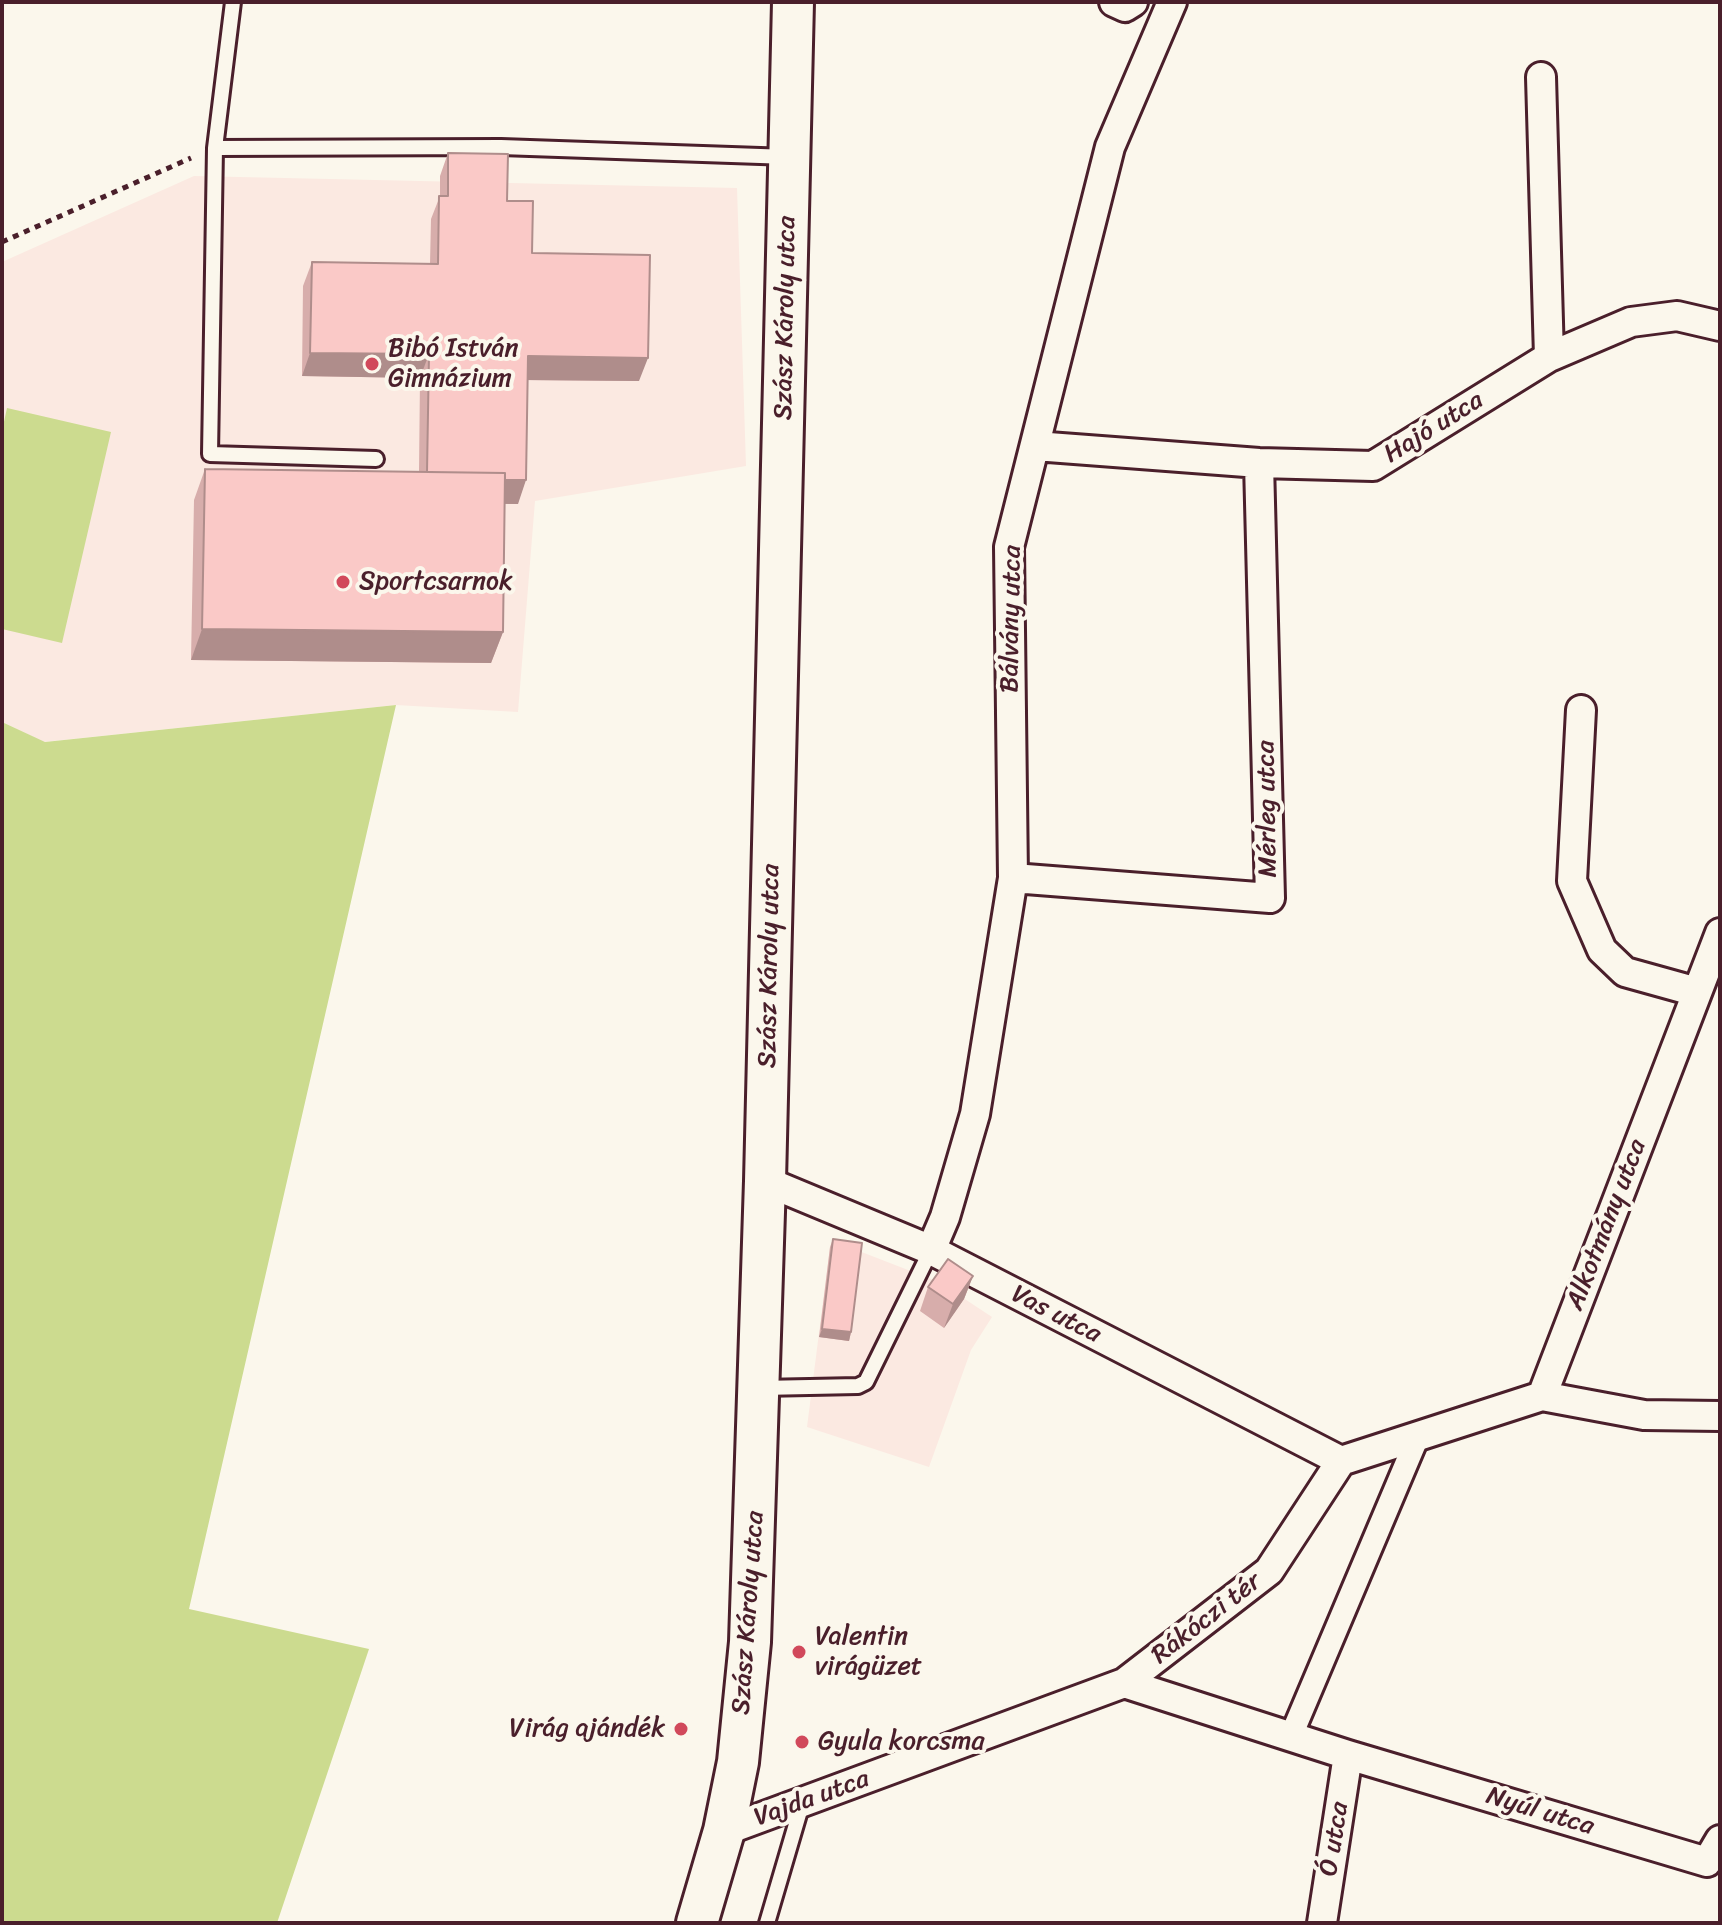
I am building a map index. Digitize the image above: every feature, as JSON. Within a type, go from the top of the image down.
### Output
[{"type":"main road","name":"Szász Károly utca","points":[[697,1923],[724,1831],[738,1762],[750,1642],[760,1388],[793,2]]},
{"type":"street","points":[[1114,2],[1125,7],[1133,2]]},
{"type":"street","name":"Bálvány utca","points":[[931,1250],[945,1217],[975,1114],[1013,878],[1009,547],[1110,147],[1172,2]]},
{"type":"street","points":[[1541,77],[1549,357]]},
{"type":"street","name":"Hajó utca","points":[[1035,446],[1259,463],[1373,466],[1549,357],[1631,322],[1677,316],[1720,326]]},
{"type":"street","name":"Mérleg utca","points":[[1013,878],[1270,898],[1259,463]]},
{"type":"street","points":[[1581,710],[1572,881],[1602,950],[1625,972],[1697,992]]},
{"type":"street","name":"Alkotmány utca","points":[[1542,1396],[1720,933]]},
{"type":"street","name":"Vas utca","points":[[765,1181],[931,1250],[1341,1461]]},
{"type":"street","points":[[1341,1461],[1542,1396],[1644,1415],[1720,1416]]},
{"type":"street","points":[[1291,1736],[1418,1436]]},
{"type":"street","name":"Rákóczi tér","points":[[1124,1683],[1269,1571],[1341,1461]]},
{"type":"street","name":"Rákóczi tér","points":[[1124,1683],[1348,1755]]},
{"type":"street","name":"Vajda utca","points":[[724,1831],[1124,1683]]},
{"type":"street","name":"Nyúl utca","points":[[1348,1755],[1707,1862],[1720,1840]]},
{"type":"street","name":"Ó utca","points":[[1322,1923],[1348,1755]]},
{"type":"lane","points":[[233,2],[215,148],[210,454],[376,459]]},
{"type":"lane","points":[[215,148],[501,147],[789,157]]},
{"type":"lane","points":[[760,1388],[858,1386],[866,1382],[931,1250]]},
{"type":"lane","points":[[767,1923],[802,1804]]},
{"type":"path","points":[[2,242],[215,148]]},
{"type":"shaded area","name":"Bibó István Gimnázium","points":[[194,176],[737,188],[746,466],[535,501],[518,712],[396,705],[44,742],[2,722],[2,262]]},
{"type":"shaded area","points":[[830,1247],[859,1251],[939,1282],[992,1317],[971,1350],[929,1467],[807,1427]]},
{"type":"green space","points":[[7,408],[111,432],[62,643],[2,629],[2,431]]},
{"type":"green space","points":[[396,705],[189,1609],[369,1649],[277,1923],[2,1923],[2,722],[45,742]]},
{"type":"building","points":[[448,153],[508,154],[507,201],[533,201],[532,253],[650,255],[648,358],[528,356],[526,480],[505,480],[505,473],[427,472],[429,354],[310,353],[312,262],[438,264],[439,196],[448,196]]},
{"type":"building","name":"Sportcsarnok","points":[[205,469],[505,473],[503,632],[202,629]]},
{"type":"building","points":[[833,1239],[862,1243],[851,1332],[822,1329]]},
{"type":"building","points":[[948,1259],[973,1276],[953,1304],[928,1287]]},
{"type":"place","name":"Bibó István Gimnázium","points":[[372,364]]},
{"type":"place","name":"Sportcsarnok","points":[[343,582]]},
{"type":"place","name":"Valentin virágüzet","points":[[799,1652]]},
{"type":"place","name":"Virág ajándék","points":[[681,1729]]},
{"type":"place","name":"Gyula korcsma","points":[[802,1742]]}]
